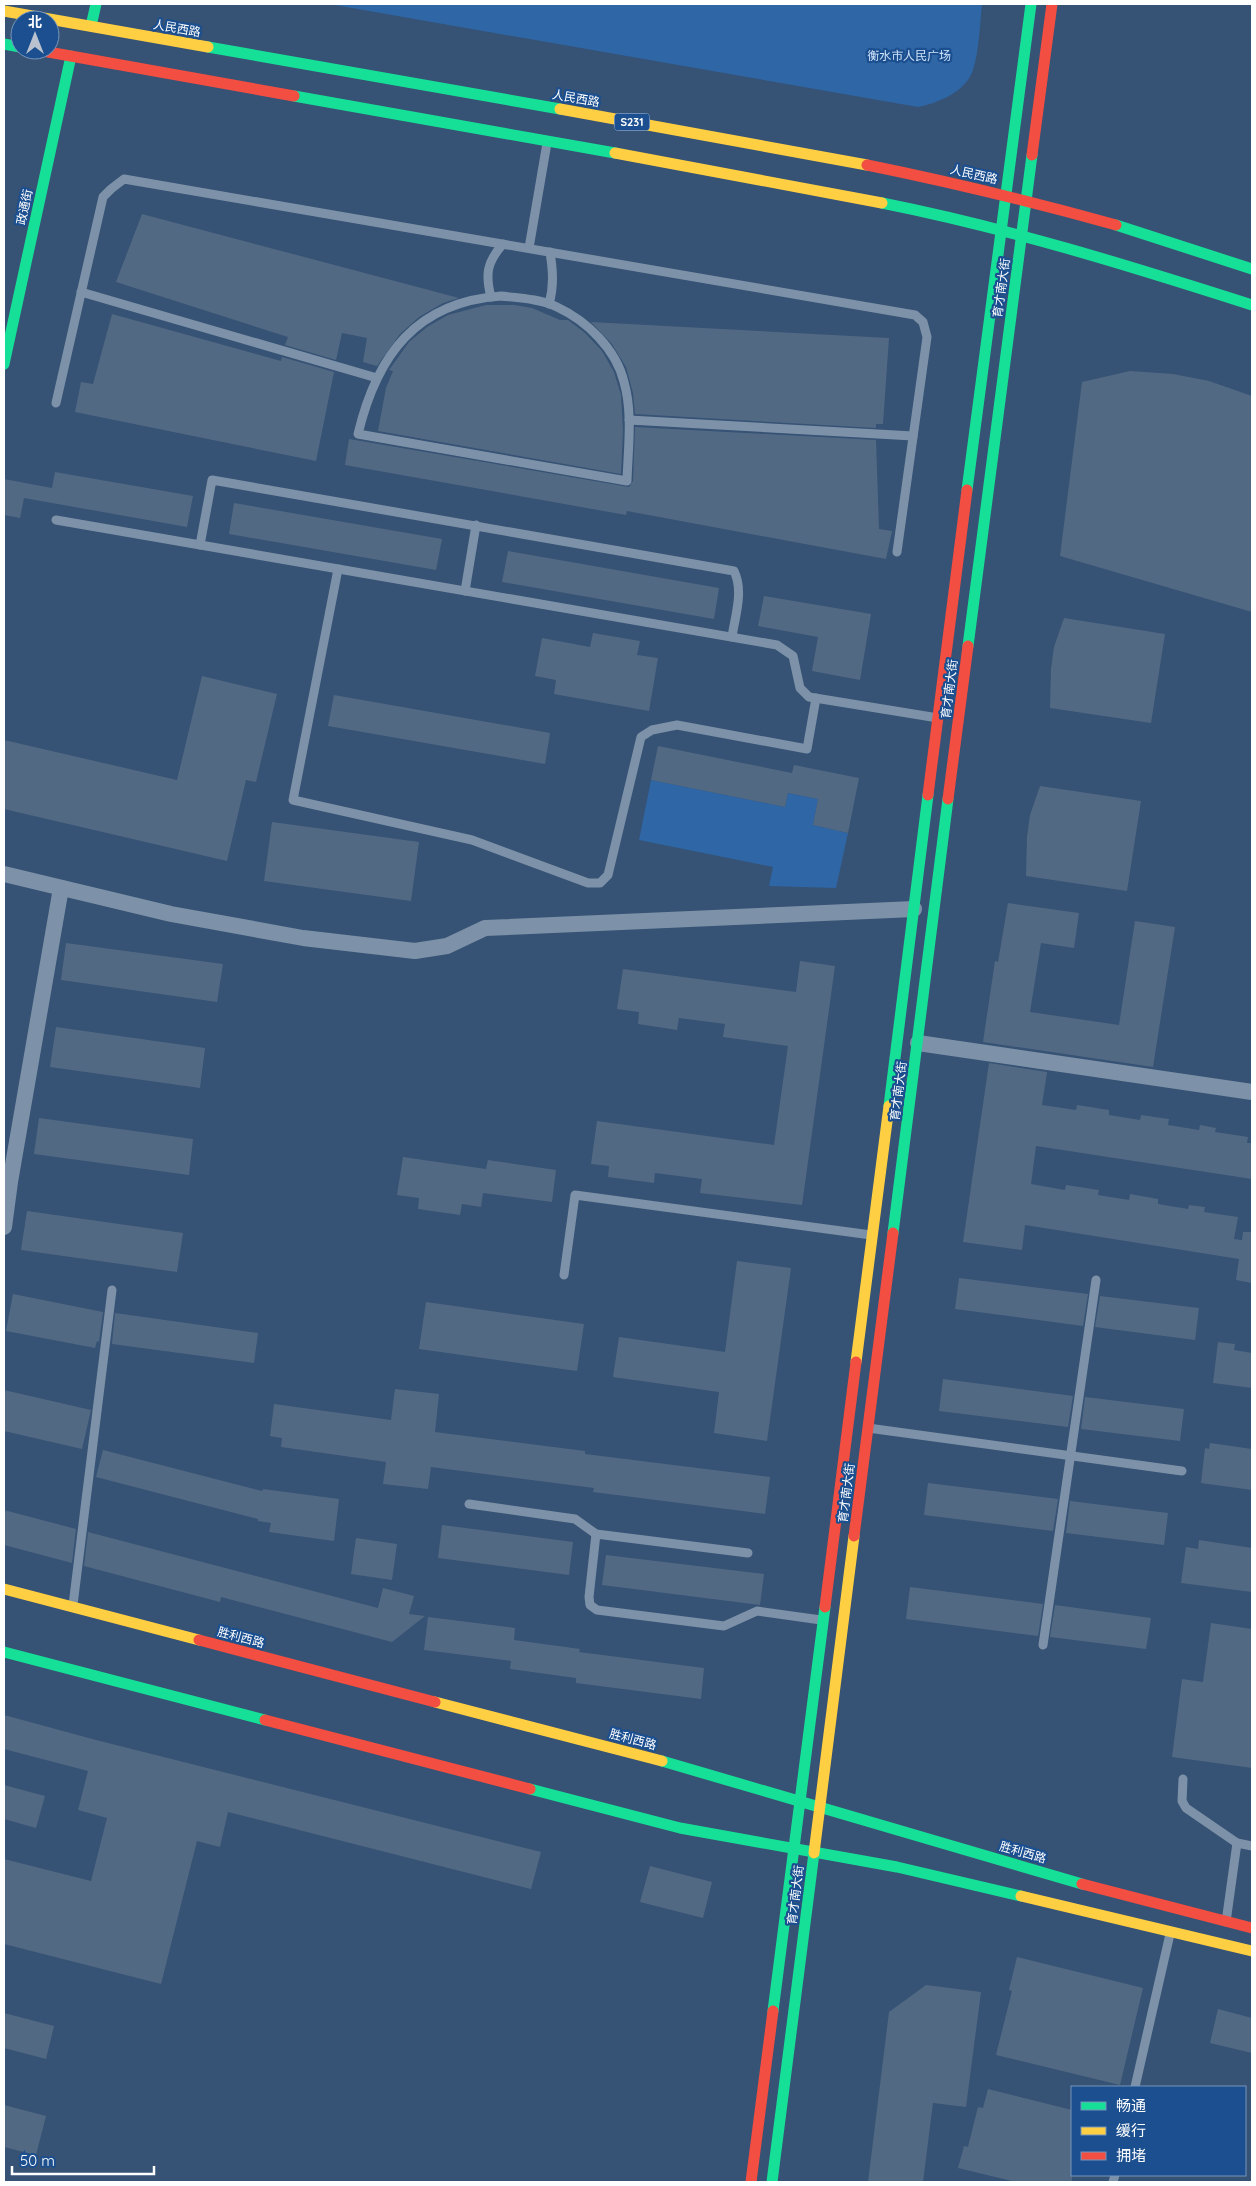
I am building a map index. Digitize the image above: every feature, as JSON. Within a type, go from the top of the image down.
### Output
[{"type":"main road","points":[[91,26],[96,4]]},
{"type":"main road","name":"育才南大街","points":[[751,2182],[1031,4]]},
{"type":"main road","name":"育才南大街","points":[[772,2182],[1052,4]]},
{"type":"main road","name":"人民西路","points":[[4,11],[798,151],[1026,200],[1118,226],[1252,269]]},
{"type":"main road","points":[[60,54],[792,185],[949,216],[1022,234],[1108,259],[1252,305]]},
{"type":"main road","name":"政通街","points":[[4,364],[71,56]]},
{"type":"main road","name":"胜利西路","points":[[4,1589],[700,1771],[1116,1894],[1252,1928]]},
{"type":"main road","points":[[4,1652],[680,1828],[906,1869],[1252,1951]]},
{"type":"street","points":[[4,874],[171,914],[303,938],[415,951],[447,946],[486,928],[914,909]]},
{"type":"street","points":[[4,1227],[10,1182],[61,888]]},
{"type":"street","points":[[918,1043],[1252,1092]]},
{"type":"lane","points":[[529,248],[548,141]]},
{"type":"lane","points":[[56,403],[104,197],[124,179],[914,315],[923,322],[927,337],[897,552]]},
{"type":"lane","points":[[492,297],[488,285],[488,269],[492,256],[503,244]]},
{"type":"lane","points":[[549,304],[553,286],[550,252]]},
{"type":"lane","points":[[81,292],[377,378]]},
{"type":"lane","points":[[492,297],[522,298],[549,304],[577,318],[602,342],[616,360],[624,382],[629,420],[627,481],[358,434],[366,401],[377,378],[402,339],[422,321],[452,305],[475,298],[492,297]]},
{"type":"lane","points":[[629,420],[913,436]]},
{"type":"lane","points":[[200,545],[212,480],[476,525],[734,572],[740,590],[732,637]]},
{"type":"lane","points":[[56,520],[776,645],[793,656],[800,688],[809,697],[938,718]]},
{"type":"lane","points":[[465,591],[476,525]]},
{"type":"lane","points":[[338,569],[293,800],[472,840],[588,883],[600,883],[608,875],[641,737],[652,730],[677,725],[807,749],[816,698]]},
{"type":"lane","points":[[564,1275],[575,1195],[872,1235]]},
{"type":"lane","points":[[1042,1645],[1096,1280]]},
{"type":"lane","points":[[72,1607],[112,1290]]},
{"type":"lane","points":[[868,1428],[1182,1471]]},
{"type":"lane","points":[[469,1504],[575,1519],[596,1534],[748,1553]]},
{"type":"lane","points":[[596,1534],[589,1596],[590,1605],[597,1610],[724,1626],[757,1611],[823,1620]]},
{"type":"lane","points":[[1183,1779],[1182,1801],[1186,1808],[1237,1843],[1252,1846]]},
{"type":"lane","points":[[1226,1922],[1237,1843]]},
{"type":"lane","points":[[1135,2086],[1171,1931]]},
{"type":"green space","name":"衡水市人民广场","points":[[329,4],[982,4],[977,55],[969,78],[964,85],[950,95],[934,103],[918,107]]},
{"type":"green space","points":[[651,780],[785,807],[788,793],[818,799],[813,825],[848,833],[836,888],[769,886],[773,867],[639,840]]},
{"type":"building","points":[[142,214],[459,298],[443,303],[419,317],[400,334],[377,366],[363,362],[367,338],[342,333],[336,360],[285,345],[288,337],[116,282]]},
{"type":"building","points":[[486,305],[514,305],[532,308],[560,320],[568,320],[585,333],[602,351],[614,372],[621,395],[623,431],[621,474],[378,431],[386,388],[393,371],[389,370],[409,342],[427,327],[448,315]]},
{"type":"building","points":[[112,314],[281,361],[282,357],[334,372],[316,461],[75,412],[81,382],[93,384]]},
{"type":"building","points":[[591,322],[889,338],[883,424],[876,424],[876,428],[635,414],[633,393],[626,367],[612,344]]},
{"type":"building","points":[[1130,371],[1173,374],[1209,381],[1252,396],[1252,612],[1060,556],[1082,382]]},
{"type":"building","points":[[635,427],[876,440],[879,529],[892,531],[886,559],[627,511],[626,515],[345,465],[349,439],[629,487],[633,481]]},
{"type":"building","points":[[55,472],[193,496],[187,527],[24,498],[20,518],[4,515],[4,479],[52,488]]},
{"type":"building","points":[[234,503],[442,539],[436,570],[229,534]]},
{"type":"building","points":[[508,551],[719,588],[714,619],[502,582]]},
{"type":"building","points":[[764,596],[871,614],[860,680],[812,671],[818,637],[758,626]]},
{"type":"building","points":[[1064,618],[1165,634],[1151,723],[1050,708],[1051,669],[1054,647]]},
{"type":"building","points":[[593,633],[640,641],[637,655],[658,658],[649,711],[554,694],[556,680],[535,676],[542,638],[590,647]]},
{"type":"building","points":[[202,676],[277,694],[256,782],[246,780],[227,861],[4,809],[4,740],[177,780]]},
{"type":"building","points":[[334,695],[550,733],[545,764],[328,726]]},
{"type":"building","points":[[658,746],[792,773],[794,765],[859,778],[848,833],[813,825],[818,799],[788,793],[785,807],[651,780]]},
{"type":"building","points":[[1040,786],[1141,801],[1127,891],[1026,876],[1027,837],[1030,815]]},
{"type":"building","points":[[272,822],[419,842],[411,901],[264,881]]},
{"type":"building","points":[[1008,903],[1079,913],[1074,948],[1041,943],[1030,1012],[1119,1025],[1135,921],[1175,927],[1153,1067],[983,1042],[995,961],[998,962]]},
{"type":"building","points":[[66,943],[223,964],[217,1002],[61,980]]},
{"type":"building","points":[[800,961],[835,966],[802,1205],[700,1193],[702,1179],[655,1173],[654,1183],[608,1177],[609,1166],[591,1164],[597,1121],[774,1145],[788,1046],[723,1037],[725,1024],[679,1018],[677,1030],[638,1024],[639,1012],[617,1009],[623,969],[796,992]]},
{"type":"building","points":[[56,1027],[205,1048],[200,1088],[50,1067]]},
{"type":"building","points":[[989,1063],[1047,1072],[1042,1105],[1076,1110],[1077,1105],[1109,1110],[1109,1115],[1140,1120],[1141,1115],[1169,1119],[1168,1125],[1199,1130],[1200,1125],[1216,1128],[1215,1132],[1248,1137],[1247,1143],[1252,1143],[1252,1179],[1036,1146],[1031,1184],[1065,1190],[1066,1185],[1099,1190],[1098,1195],[1129,1200],[1130,1194],[1158,1199],[1158,1204],[1188,1209],[1189,1205],[1205,1207],[1204,1212],[1238,1217],[1234,1239],[1242,1240],[1243,1232],[1252,1232],[1252,1283],[1236,1280],[1239,1259],[1025,1225],[1022,1250],[963,1242]]},
{"type":"building","points":[[39,1118],[193,1139],[189,1175],[34,1154]]},
{"type":"building","points":[[403,1157],[486,1169],[488,1160],[556,1170],[552,1202],[483,1193],[481,1207],[462,1204],[460,1215],[418,1209],[419,1198],[397,1195]]},
{"type":"building","points":[[27,1211],[183,1233],[177,1272],[21,1250]]},
{"type":"building","points":[[737,1261],[791,1268],[767,1441],[714,1433],[719,1392],[613,1377],[619,1337],[725,1352]]},
{"type":"building","points":[[959,1278],[1088,1294],[1083,1326],[955,1309]]},
{"type":"building","points":[[13,1294],[103,1312],[99,1342],[97,1341],[95,1348],[6,1331]]},
{"type":"building","points":[[1100,1296],[1199,1308],[1195,1340],[1095,1327]]},
{"type":"building","points":[[426,1302],[584,1324],[577,1371],[419,1349]]},
{"type":"building","points":[[115,1313],[258,1333],[254,1363],[112,1344]]},
{"type":"building","points":[[1218,1342],[1235,1344],[1234,1350],[1252,1353],[1252,1388],[1213,1383]]},
{"type":"building","points":[[943,1379],[1073,1396],[1068,1427],[939,1411]]},
{"type":"building","points":[[395,1389],[439,1394],[435,1432],[585,1451],[585,1454],[770,1477],[765,1514],[593,1492],[594,1488],[431,1467],[428,1489],[383,1484],[386,1462],[281,1447],[282,1438],[270,1436],[274,1404],[391,1420]]},
{"type":"building","points":[[4,1390],[91,1410],[82,1449],[4,1431]]},
{"type":"building","points":[[1085,1397],[1184,1409],[1180,1441],[1081,1429]]},
{"type":"building","points":[[1210,1443],[1252,1449],[1252,1490],[1201,1483],[1205,1448],[1209,1449]]},
{"type":"building","points":[[103,1450],[262,1491],[263,1489],[339,1499],[334,1541],[269,1532],[271,1523],[96,1477]]},
{"type":"building","points":[[928,1483],[1058,1499],[1053,1531],[924,1515]]},
{"type":"building","points":[[1070,1501],[1168,1513],[1164,1545],[1066,1533]]},
{"type":"building","points":[[4,1510],[76,1529],[72,1563],[4,1545]]},
{"type":"building","points":[[442,1525],[573,1542],[569,1575],[438,1558]]},
{"type":"building","points":[[88,1532],[378,1608],[383,1588],[414,1596],[409,1614],[425,1616],[392,1642],[221,1597],[220,1602],[84,1566]]},
{"type":"building","points":[[356,1538],[397,1544],[392,1580],[351,1574]]},
{"type":"building","points":[[1199,1540],[1252,1548],[1252,1592],[1181,1583],[1186,1547],[1198,1549]]},
{"type":"building","points":[[606,1555],[764,1574],[760,1605],[602,1585]]},
{"type":"building","points":[[910,1587],[1043,1604],[1038,1636],[906,1619]]},
{"type":"building","points":[[1055,1605],[1151,1618],[1146,1649],[1050,1637]]},
{"type":"building","points":[[428,1617],[515,1628],[514,1640],[580,1649],[579,1652],[704,1668],[701,1699],[576,1683],[576,1678],[510,1669],[511,1661],[424,1650]]},
{"type":"building","points":[[1211,1623],[1252,1629],[1252,1768],[1172,1757],[1182,1679],[1203,1682]]},
{"type":"building","points":[[4,1715],[541,1852],[531,1889],[228,1812],[220,1847],[197,1841],[161,1984],[4,1944],[4,1859],[91,1881],[107,1818],[78,1810],[88,1771],[4,1749]]},
{"type":"building","points":[[4,1785],[45,1796],[36,1828],[4,1819]]},
{"type":"building","points":[[650,1866],[712,1882],[703,1918],[640,1902]]},
{"type":"building","points":[[1017,1957],[1143,1988],[1120,2085],[996,2055],[1012,1991],[1009,1990]]},
{"type":"building","points":[[926,1985],[981,1992],[966,2107],[933,2103],[923,2182],[868,2182],[889,2012]]},
{"type":"building","points":[[1218,2009],[1252,2018],[1252,2053],[1210,2043]]},
{"type":"building","points":[[4,2013],[54,2026],[46,2059],[4,2048]]},
{"type":"building","points":[[988,2089],[1071,2110],[1072,2182],[1016,2182],[958,2168],[964,2146],[968,2147],[978,2107],[983,2108]]},
{"type":"building","points":[[4,2105],[46,2116],[36,2155],[4,2147]]},
{"type":"traffic: fast","points":[[91,26],[96,4]]},
{"type":"traffic: fast","points":[[967,490],[1031,4]]},
{"type":"traffic: fast","points":[[4,44],[10,45]]},
{"type":"traffic: fast","points":[[208,47],[560,109]]},
{"type":"traffic: fast","points":[[4,364],[71,56]]},
{"type":"traffic: fast","points":[[294,96],[615,153]]},
{"type":"traffic: fast","points":[[968,646],[1032,155]]},
{"type":"traffic: fast","points":[[882,203],[1022,236],[1115,262],[1252,305]]},
{"type":"traffic: fast","points":[[1116,225],[1252,269]]},
{"type":"traffic: fast","points":[[889,1106],[928,795]]},
{"type":"traffic: fast","points":[[893,1233],[948,799]]},
{"type":"traffic: fast","points":[[773,2011],[825,1607]]},
{"type":"traffic: fast","points":[[4,1652],[265,1720]]},
{"type":"traffic: fast","points":[[662,1761],[1082,1884]]},
{"type":"traffic: fast","points":[[530,1789],[680,1828],[897,1867],[1021,1896]]},
{"type":"traffic: fast","points":[[772,2182],[814,1853]]},
{"type":"traffic: slow","points":[[4,11],[208,47]]},
{"type":"traffic: slow","points":[[560,109],[867,165]]},
{"type":"traffic: slow","points":[[615,153],[882,203]]},
{"type":"traffic: slow","points":[[856,1362],[889,1106]]},
{"type":"traffic: slow","points":[[814,1853],[854,1536]]},
{"type":"traffic: slow","points":[[4,1589],[199,1640]]},
{"type":"traffic: slow","points":[[435,1702],[662,1761]]},
{"type":"traffic: slow","points":[[1021,1896],[1252,1951]]},
{"type":"traffic: jam","points":[[1032,155],[1052,4]]},
{"type":"traffic: jam","points":[[60,54],[294,96]]},
{"type":"traffic: jam","points":[[867,165],[930,178],[1116,225]]},
{"type":"traffic: jam","points":[[928,795],[967,490]]},
{"type":"traffic: jam","points":[[948,799],[968,646]]},
{"type":"traffic: jam","points":[[854,1536],[893,1233]]},
{"type":"traffic: jam","points":[[825,1607],[856,1362]]},
{"type":"traffic: jam","points":[[199,1640],[435,1702]]},
{"type":"traffic: jam","points":[[265,1720],[530,1789]]},
{"type":"traffic: jam","points":[[1082,1884],[1252,1928]]},
{"type":"traffic: jam","points":[[751,2182],[773,2011]]}]
